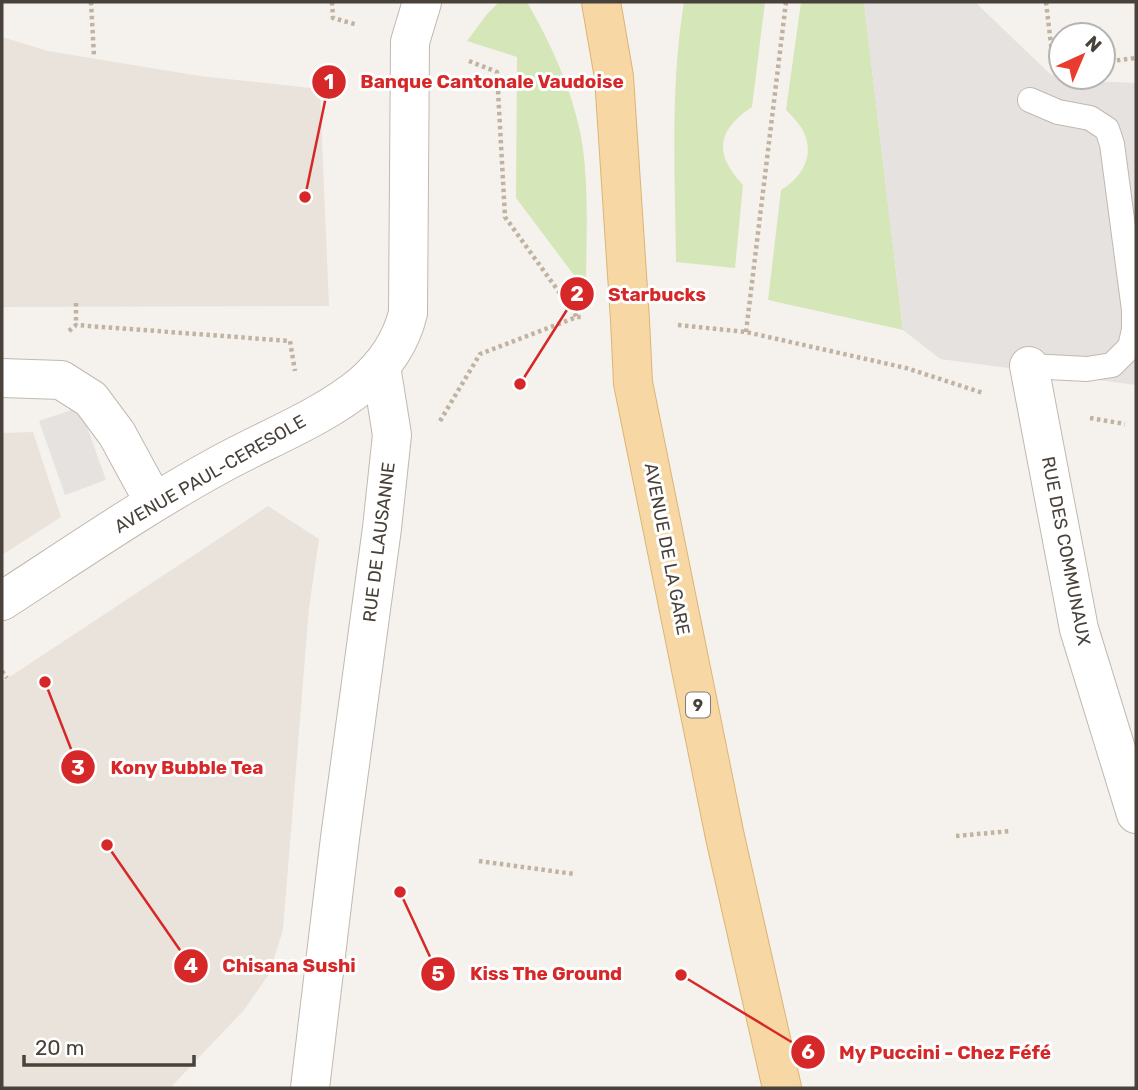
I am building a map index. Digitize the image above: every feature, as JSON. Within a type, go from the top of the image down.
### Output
[{"type":"main road","name":"AVENUE DE LA GARE","points":[[601,2],[614,77],[633,383],[724,836],[782,1088]]},
{"type":"street","points":[[381,366],[396,345],[408,313],[410,42],[422,2]]},
{"type":"street","name":"AVENUE PAUL-CERESOLE","points":[[2,601],[154,502],[349,395],[381,366]]},
{"type":"street","name":"RUE DE LAUSANNE","points":[[310,1088],[390,448],[391,435],[381,366]]},
{"type":"street","name":"RUE DES COMMUNAUX","points":[[1029,366],[1079,629],[1136,814]]},
{"type":"street","points":[[9,378],[61,380],[91,399],[117,435],[154,502]]},
{"type":"lane","points":[[1029,366],[1087,369],[1112,365],[1130,348],[1134,330],[1134,310],[1112,144],[1107,129],[1090,118],[1058,112],[1030,100]]},
{"type":"path","points":[[92,2],[94,57]]},
{"type":"path","points":[[332,2],[333,18],[358,25]]},
{"type":"path","points":[[746,332],[786,2]]},
{"type":"path","points":[[1046,2],[1048,21]]},
{"type":"path","points":[[1117,60],[1136,58]]},
{"type":"path","points":[[470,61],[498,72],[505,217],[577,317]]},
{"type":"path","points":[[76,303],[76,325]]},
{"type":"path","points":[[439,423],[480,354],[577,317],[746,332],[906,368],[1039,410]]},
{"type":"path","points":[[9,378],[76,325],[290,341],[295,374]]},
{"type":"path","points":[[2,671],[7,678]]},
{"type":"path","points":[[956,836],[1011,831]]},
{"type":"path","points":[[479,861],[574,874]]},
{"type":"shaded area","points":[[864,2],[975,2],[1047,71],[1047,91],[1117,91],[1117,82],[1136,83],[1136,385],[940,359],[903,330]]},
{"type":"shaded area","points":[[2,37],[48,51],[200,76],[320,89],[329,306],[2,307]]},
{"type":"shaded area","points":[[80,407],[106,480],[65,495],[39,421]]},
{"type":"shaded area","points":[[33,432],[61,517],[2,555],[2,433]]},
{"type":"shaded area","points":[[268,506],[319,539],[309,608],[283,930],[269,974],[244,1010],[170,1088],[2,1088],[2,682]]},
{"type":"green space","points":[[499,2],[527,2],[551,48],[571,97],[580,131],[585,170],[586,291],[516,198],[517,57],[467,41]]},
{"type":"green space","points":[[684,2],[765,2],[752,107],[731,125],[723,143],[727,163],[743,185],[735,268],[676,262],[675,99]]},
{"type":"green space","points":[[801,2],[864,2],[903,330],[768,300],[781,190],[799,175],[808,154],[803,130],[786,110]]},
{"type":"place","name":"Banque Cantonale Vaudoise","points":[[305,197]]},
{"type":"place","name":"Starbucks","points":[[520,384]]},
{"type":"place","name":"Kony Bubble Tea","points":[[45,682]]},
{"type":"place","name":"Chisana Sushi","points":[[107,845]]},
{"type":"place","name":"Kiss The Ground","points":[[400,892]]},
{"type":"place","name":"My Puccini - Chez Féfé","points":[[681,975]]}]
